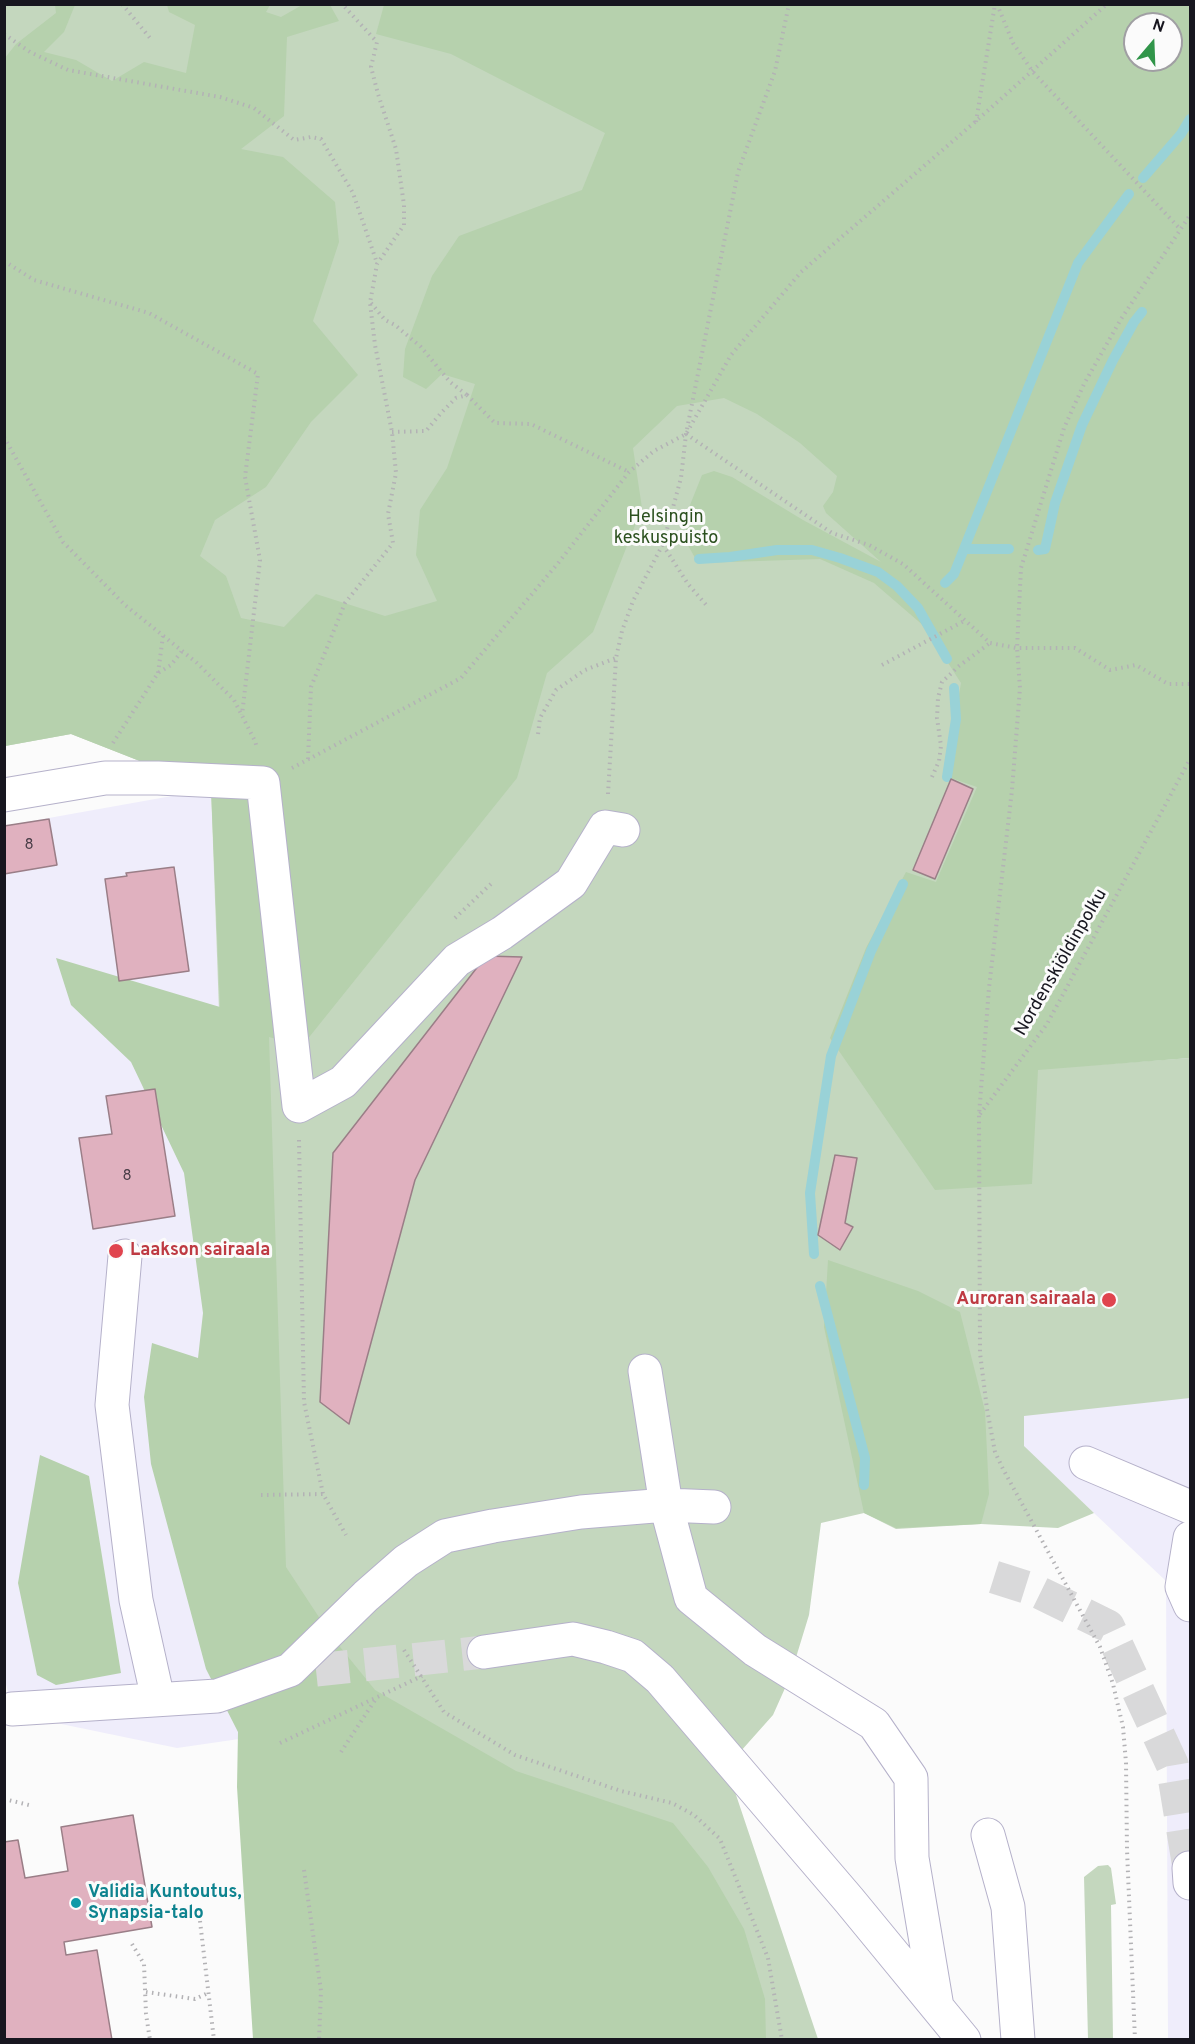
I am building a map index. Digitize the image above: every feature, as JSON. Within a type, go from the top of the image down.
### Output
[{"type":"street","points":[[4,795],[105,777],[263,783],[299,1106],[343,1082],[457,960],[502,933],[571,883],[614,829]]},
{"type":"street","points":[[125,1256],[112,1405],[136,1600],[158,1699]]},
{"type":"street","points":[[645,1371],[666,1505],[691,1598],[755,1650],[874,1724],[911,1778],[912,1858],[937,2007]]},
{"type":"street","points":[[1086,1463],[1191,1507]]},
{"type":"street","points":[[12,1708],[218,1696],[290,1670],[366,1596],[406,1561],[445,1536],[582,1512],[666,1505],[714,1507]]},
{"type":"street","points":[[1191,1538],[1182,1587],[1191,1605]]},
{"type":"street","points":[[484,1652],[573,1639],[633,1656],[660,1679],[964,2040]]},
{"type":"street","points":[[988,1834],[1008,1908],[1018,2040]]},
{"type":"path","points":[[122,4],[150,38]]},
{"type":"path","points":[[342,4],[377,42],[371,67],[396,149],[403,194],[404,225],[378,264],[370,303],[375,345],[392,432],[396,473],[388,514],[393,543],[345,603],[311,687],[308,760],[461,678],[560,562],[629,472],[654,451],[686,434],[731,355],[801,272],[1033,72],[1107,4]]},
{"type":"path","points":[[614,829],[611,756],[616,658],[622,631],[633,601],[663,544],[681,478],[686,434],[738,172],[775,71],[789,4]]},
{"type":"path","points":[[975,122],[996,4]]},
{"type":"path","points":[[996,4],[1013,43],[1033,72],[1181,230]]},
{"type":"path","points":[[4,34],[30,52],[68,70],[220,97],[254,108],[294,140],[311,137],[321,140],[353,193],[378,264]]},
{"type":"path","points":[[1135,2040],[1127,1850],[1126,1763],[1123,1727],[1113,1684],[1100,1647],[1002,1467],[995,1452],[991,1430],[980,1353],[979,1115],[989,988],[1012,790],[1020,688],[1017,648],[1021,567],[1064,428],[1084,384],[1121,319],[1191,215]]},
{"type":"path","points":[[4,261],[34,280],[149,313],[258,374],[245,477],[260,560],[242,716]]},
{"type":"path","points":[[370,303],[385,320],[395,325],[421,347],[450,382],[467,395],[495,423],[531,424],[629,472]]},
{"type":"path","points":[[392,432],[426,431],[456,398],[467,395]]},
{"type":"path","points":[[686,434],[832,532],[869,544],[903,564],[990,643],[1017,648],[1075,648],[1110,670],[1136,665],[1168,684],[1191,684]]},
{"type":"path","points":[[4,437],[63,542],[125,605],[182,651],[234,700],[255,741],[263,783]]},
{"type":"path","points":[[663,544],[688,584],[707,606]]},
{"type":"path","points":[[882,665],[966,620]]},
{"type":"path","points":[[105,777],[112,744],[158,673],[163,636]]},
{"type":"path","points":[[932,777],[939,761],[941,746],[937,718],[942,682],[990,643]]},
{"type":"path","points":[[158,673],[171,665],[182,651]]},
{"type":"path","points":[[538,734],[540,718],[556,690],[585,670],[616,658]]},
{"type":"path","name":"Nordenskiöldinpolku","points":[[979,1115],[1047,1024],[1191,759]]},
{"type":"path","points":[[299,1106],[304,1402],[323,1494],[346,1535]]},
{"type":"path","points":[[261,1495],[323,1494]]},
{"type":"path","points":[[404,1650],[444,1712],[514,1755],[621,1791],[672,1803],[694,1815],[720,1839],[768,1958],[782,2040]]},
{"type":"path","points":[[280,1743],[422,1676]]},
{"type":"path","points":[[341,1752],[377,1696]]},
{"type":"path","points":[[4,1799],[28,1805]]},
{"type":"path","points":[[304,1870],[321,1991],[319,2040]]},
{"type":"path","points":[[200,1921],[214,2040]]},
{"type":"path","points":[[132,1944],[144,1964],[150,2040]]},
{"type":"path","points":[[146,1992],[195,1999],[208,1993]]},
{"type":"shaded area","name":"Auroran sairaala","points":[[1190,787],[1190,2039],[1168,2039],[1166,1581],[1023,1446],[1024,1416]]},
{"type":"shaded area","name":"Laakson sairaala","points":[[211,789],[246,1738],[177,1748],[13,1714],[4,1676],[4,826]]},
{"type":"green space","name":"Helsingin keskuspuisto","points":[[5,5],[1190,5],[1183,54],[1183,12],[1123,12],[1123,72],[1180,72],[1038,1069],[1190,1058],[1190,1398],[1024,1416],[1024,1446],[1094,1513],[1058,1528],[981,1524],[896,1529],[864,1513],[821,1523],[809,1615],[790,1677],[773,1715],[724,1770],[730,1777],[818,2039],[256,2039],[211,789],[71,734],[5,746]]},
{"type":"green space","points":[[55,5],[75,5],[64,32],[44,52],[76,60],[112,81],[144,62],[186,73],[195,25],[169,12],[167,5],[270,5],[266,12],[281,17],[302,5],[330,5],[339,21],[287,37],[284,116],[241,149],[283,157],[335,202],[339,242],[313,321],[358,375],[311,422],[266,487],[215,520],[200,556],[226,576],[241,618],[284,627],[316,594],[385,616],[437,601],[416,555],[420,510],[447,468],[475,384],[442,374],[426,389],[403,377],[405,349],[432,276],[459,236],[582,190],[605,133],[451,54],[376,34],[384,5],[1190,5],[1190,1058],[1038,1070],[1032,1184],[935,1190],[830,1038],[866,948],[906,872],[936,882],[977,787],[945,776],[961,683],[925,627],[874,583],[820,559],[698,563],[686,542],[686,515],[702,475],[714,471],[732,477],[803,520],[881,562],[826,513],[823,506],[833,492],[837,476],[800,443],[757,414],[724,398],[677,406],[633,448],[642,508],[593,632],[547,673],[517,778],[302,1046],[269,1037],[286,1567],[332,1637],[375,1690],[516,1771],[673,1823],[708,1867],[744,1929],[765,1999],[766,2039],[253,2039],[237,1787],[238,1732],[206,1669],[151,1464],[144,1397],[152,1343],[198,1358],[203,1313],[184,1173],[131,1062],[71,1005],[56,958],[220,1007],[211,789],[71,734],[5,746],[5,58],[16,44],[56,13]]},
{"type":"green space","points":[[828,1260],[918,1291],[960,1312],[985,1411],[989,1494],[981,1524],[896,1528],[864,1513],[824,1327]]},
{"type":"green space","points":[[40,1455],[89,1476],[121,1673],[56,1685],[37,1675],[18,1583]]},
{"type":"green space","points":[[1108,1865],[1111,1868],[1116,1904],[1111,1905],[1113,2039],[1088,2039],[1084,1877],[1098,1866]]},
{"type":"building","points":[[951,779],[973,789],[935,879],[913,870]]},
{"type":"building","points":[[49,819],[57,865],[4,874],[4,826]]},
{"type":"building","points":[[174,867],[189,971],[119,981],[105,879],[127,876],[126,873]]},
{"type":"building","points":[[486,956],[522,957],[415,1180],[349,1424],[320,1402],[333,1153]]},
{"type":"building","points":[[155,1089],[175,1216],[93,1229],[79,1138],[112,1134],[106,1096]]},
{"type":"building","points":[[835,1155],[857,1158],[845,1223],[853,1227],[840,1250],[818,1235]]},
{"type":"building","name":"Validia Kuntoutus, Synapsia-talo","points":[[133,1815],[152,1927],[64,1942],[66,1955],[97,1950],[112,2040],[4,2040],[4,1842],[18,1840],[25,1878],[68,1871],[61,1827]]},
{"type":"waterway","points":[[1143,178],[1181,134],[1190,119]]},
{"type":"waterway","points":[[945,583],[954,574],[1078,263],[1129,194]]},
{"type":"waterway","points":[[1038,550],[1045,549],[1055,503],[1082,425],[1113,360],[1142,312]]},
{"type":"waterway","points":[[964,549],[1009,549]]},
{"type":"waterway","points":[[699,559],[777,550],[812,550],[878,572],[897,586],[918,608],[947,659]]},
{"type":"waterway","points":[[947,777],[956,719],[954,688]]},
{"type":"waterway","points":[[814,1254],[810,1193],[831,1056],[871,951],[903,884]]},
{"type":"waterway","points":[[820,1286],[865,1458],[864,1485]]},
{"type":"tunnel","points":[[994,1577],[1032,1589],[1108,1626],[1172,1764],[1189,1868]]},
{"type":"tunnel","points":[[316,1670],[484,1652]]},
{"type":"place","name":"Laakson sairaala","points":[[116,1251]]},
{"type":"place","name":"Auroran sairaala","points":[[1109,1300]]},
{"type":"place","name":"Validia Kuntoutus, Synapsia-talo","points":[[76,1903]]}]
